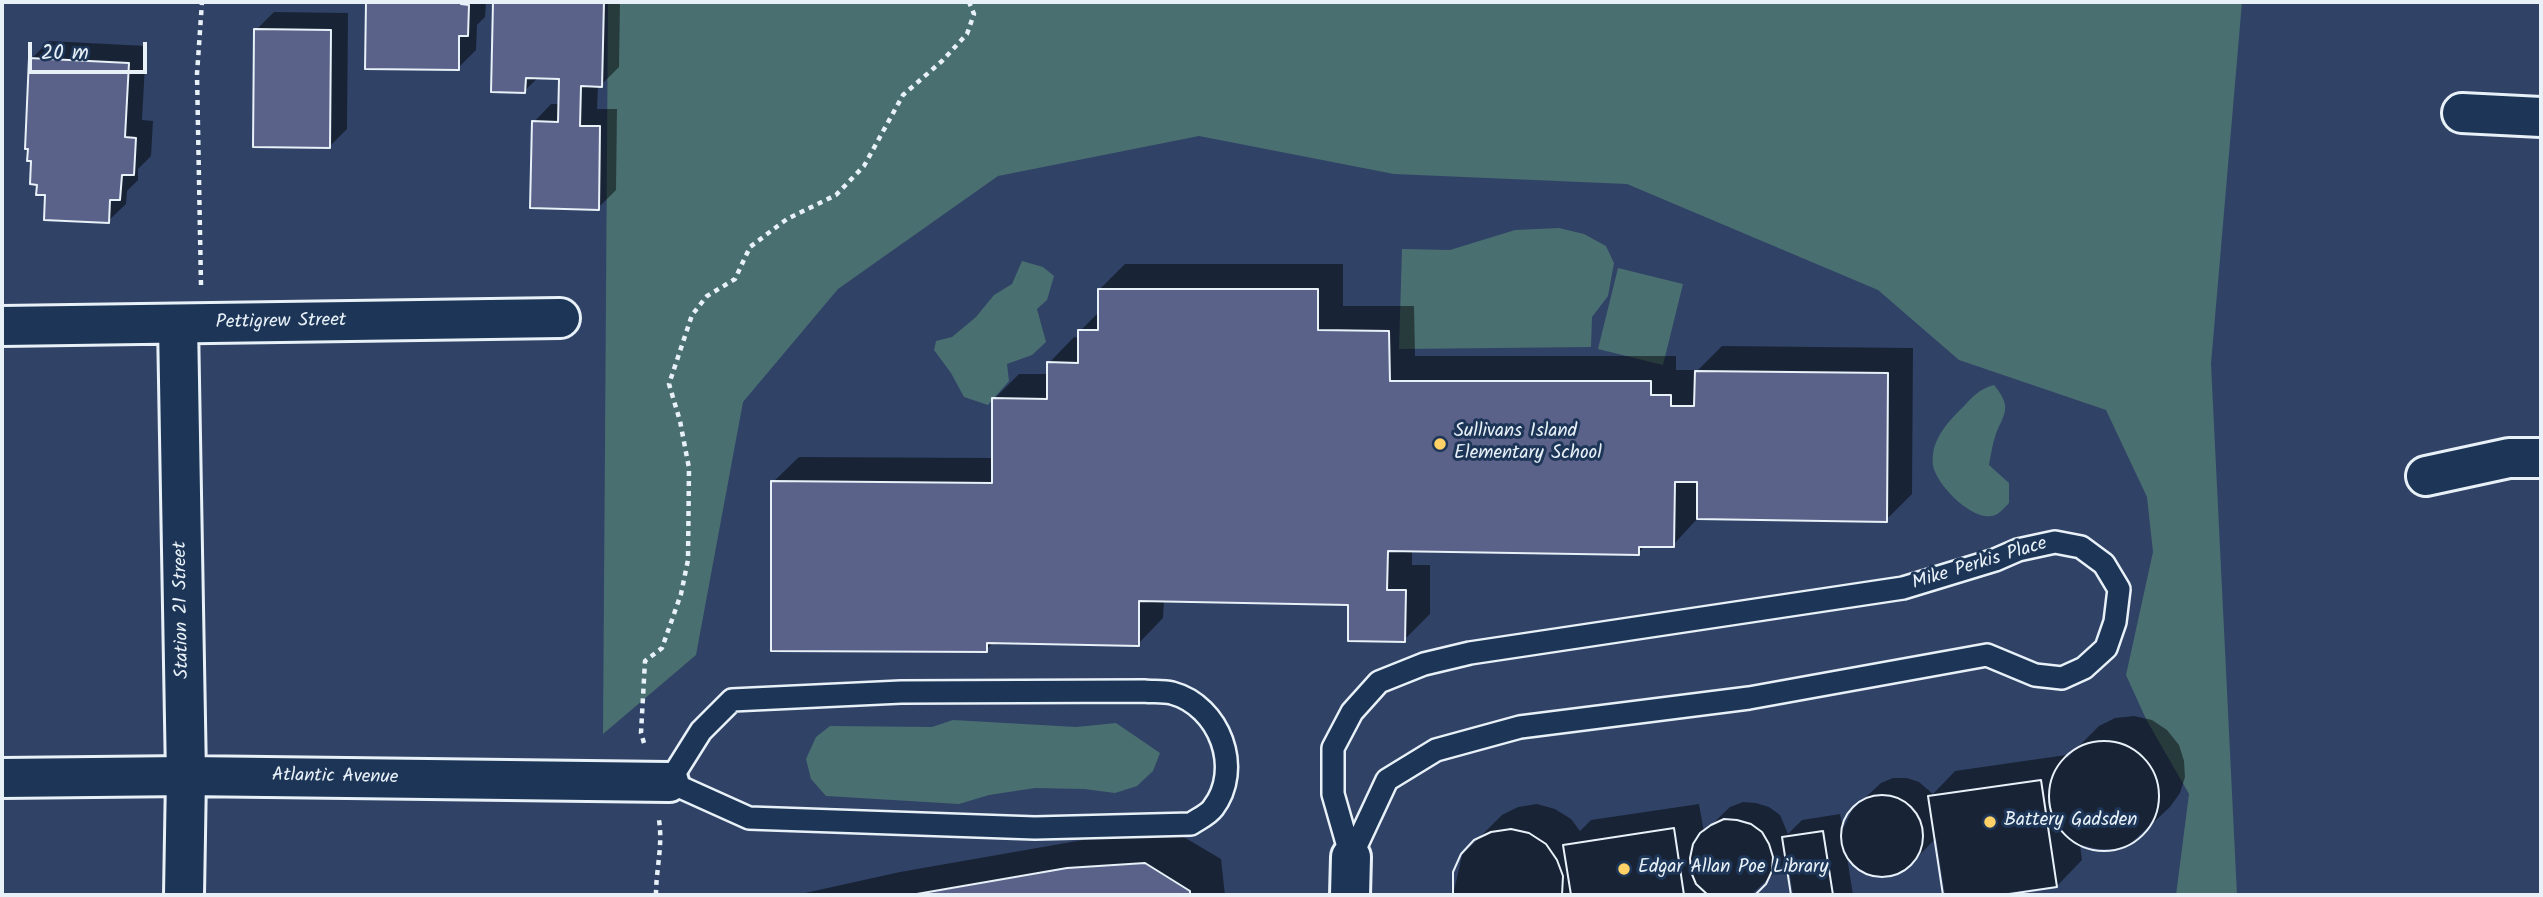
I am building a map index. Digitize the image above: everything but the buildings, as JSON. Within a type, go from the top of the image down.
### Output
[{"type":"street","points":[[2462,113],[2541,117]]},
{"type":"street","name":"Pettigrew Street","points":[[2,326],[560,318]]},
{"type":"street","name":"Station 21 Street","points":[[184,895],[190,324]]},
{"type":"street","points":[[2426,476],[2509,458],[2541,458]]},
{"type":"street","name":"Atlantic Avenue","points":[[2,778],[186,776],[658,781]]},
{"type":"street","name":"Mike Perkis Place","points":[[1350,895],[1351,857]]},
{"type":"lane","name":"Mike Perkis Place","points":[[2054,542],[2081,547],[2104,564],[2119,589],[2115,622],[2106,648],[2084,668],[2062,678],[2035,674],[1987,655],[1749,698],[1520,727],[1436,750],[1387,780],[1351,857],[1333,794],[1333,748],[1352,712],[1379,682],[1424,664],[1470,653],[1903,588],[1995,560],[2018,550],[2054,542]]},
{"type":"lane","points":[[1144,691],[1172,694],[1195,705],[1215,724],[1228,767],[1226,788],[1212,811],[1191,824],[1035,828],[749,818],[658,781],[732,700],[901,692],[1144,691]]},
{"type":"path","points":[[190,324],[197,74],[202,2]]},
{"type":"path","points":[[656,895],[656,875],[662,840],[658,781],[641,733],[645,661],[662,648],[667,638],[681,594],[688,559],[689,468],[680,421],[669,384],[692,315],[706,296],[735,279],[750,247],[787,219],[836,195],[864,166],[903,95],[942,61],[967,34],[974,14],[970,2]]},
{"type":"green space","points":[[608,2],[2242,2],[2211,364],[2237,895],[2176,895],[2189,794],[2146,719],[2126,675],[2153,552],[2147,497],[2106,410],[1959,360],[1878,290],[1627,184],[1394,174],[1199,136],[998,176],[838,289],[743,402],[696,655],[603,734]]},
{"type":"green space","points":[[1559,228],[1584,234],[1606,246],[1614,263],[1608,296],[1592,317],[1591,347],[1399,349],[1402,249],[1450,250],[1515,230]]},
{"type":"green space","points":[[1022,261],[1043,267],[1054,276],[1047,300],[1037,309],[1046,342],[1032,355],[1007,364],[1009,381],[988,405],[964,397],[934,350],[936,341],[952,337],[976,317],[994,295],[1012,284]]},
{"type":"green space","points":[[1618,268],[1683,284],[1663,365],[1598,349]]},
{"type":"green space","points":[[1994,385],[2003,398],[2005,408],[1994,439],[1989,465],[2009,483],[2009,503],[1997,514],[1984,516],[1965,507],[1948,491],[1936,474],[1933,456],[1942,430],[1975,394]]},
{"type":"green space","points":[[953,720],[1076,727],[1116,723],[1160,753],[1153,771],[1137,786],[1115,793],[1035,788],[989,795],[959,804],[826,796],[811,779],[806,759],[816,737],[830,726],[932,727]]},
{"type":"place","name":"Sullivans Island Elementary School","points":[[1440,444]]},
{"type":"place","name":"Battery Gadsden","points":[[1990,822]]},
{"type":"place","name":"Edgar Allan Poe Library","points":[[1624,869]]}]
